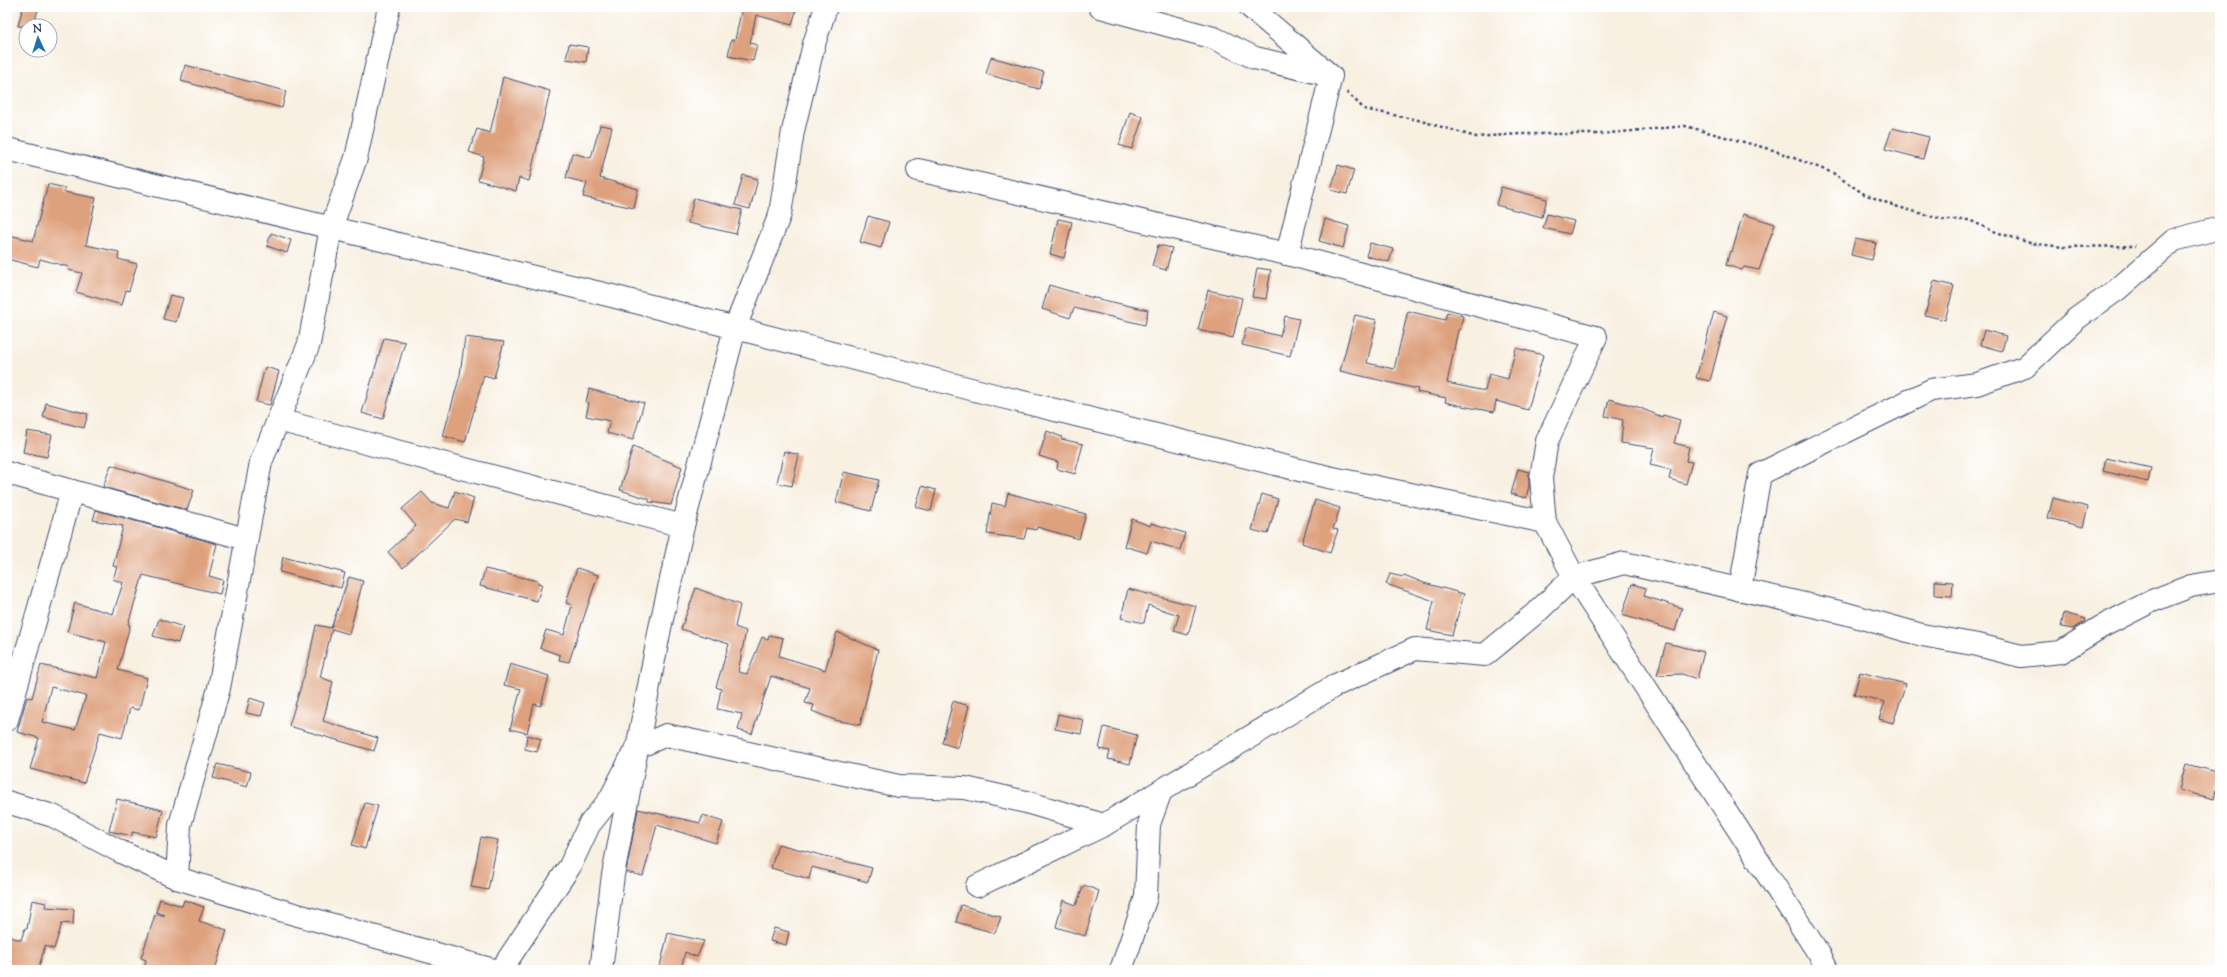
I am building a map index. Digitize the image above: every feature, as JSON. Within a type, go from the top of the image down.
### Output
[{"type":"street","points":[[177,878],[180,825],[219,688],[261,462],[309,344],[331,228],[356,158],[389,7]]},
{"type":"street","points":[[601,970],[613,875],[636,748],[683,526],[735,328],[780,214],[793,131],[814,44],[826,7]]},
{"type":"street","points":[[1100,7],[1214,38],[1255,58],[1331,76]]},
{"type":"street","points":[[1250,7],[1331,76]]},
{"type":"street","points":[[1287,254],[1331,76]]},
{"type":"street","points":[[7,149],[735,328],[998,396],[1320,475],[1545,522]]},
{"type":"street","points":[[918,170],[1287,254],[1596,337],[1546,441],[1541,478],[1545,522],[1574,577],[1821,957],[1827,970]]},
{"type":"street","points":[[1740,590],[1760,474],[1931,390],[1977,384],[2025,367],[2076,318],[2118,289],[2174,240],[2220,228]]},
{"type":"street","points":[[278,420],[683,526]]},
{"type":"street","points":[[7,473],[246,539]]},
{"type":"street","points":[[7,720],[72,491]]},
{"type":"street","points":[[977,886],[1104,825],[1336,685],[1415,649],[1485,655],[1538,611],[1574,577],[1624,563],[1844,613],[1883,626],[1978,645],[2021,656],[2061,652],[2101,627],[2152,601],[2191,586],[2220,581]]},
{"type":"street","points":[[501,970],[570,866],[589,825],[610,799],[636,748],[666,736],[899,786],[965,788],[1026,802],[1104,825]]},
{"type":"street","points":[[1121,970],[1146,897],[1149,824],[1161,791]]},
{"type":"street","points":[[7,802],[53,816],[119,851],[177,878],[280,910],[494,970]]},
{"type":"path","points":[[1331,76],[1364,109],[1418,120],[1476,137],[1519,134],[1600,134],[1685,126],[1774,150],[1833,173],[1864,194],[1894,206],[1944,220],[1969,220],[1993,231],[2030,243],[2062,247],[2140,245]]},
{"type":"building","points":[[23,7],[39,7],[36,18],[20,18]]},
{"type":"building","points":[[742,7],[781,7],[796,11],[792,25],[756,15],[750,43],[757,45],[753,61],[728,56],[731,40],[735,40]]},
{"type":"building","points":[[569,44],[588,47],[586,62],[566,59]]},
{"type":"building","points":[[991,57],[1044,72],[1039,89],[986,74]]},
{"type":"building","points":[[185,65],[286,91],[282,108],[181,81]]},
{"type":"building","points":[[503,77],[550,91],[529,181],[519,178],[516,191],[478,180],[484,157],[469,152],[477,129],[490,133]]},
{"type":"building","points":[[1130,112],[1143,117],[1132,149],[1119,145]]},
{"type":"building","points":[[600,125],[612,127],[600,178],[638,189],[634,208],[583,197],[587,183],[566,178],[572,153],[591,158]]},
{"type":"building","points":[[1892,128],[1929,137],[1923,159],[1885,149]]},
{"type":"building","points":[[1338,165],[1354,170],[1347,194],[1331,190]]},
{"type":"building","points":[[743,175],[758,179],[750,209],[735,205]]},
{"type":"building","points":[[48,184],[65,188],[64,192],[96,198],[86,245],[119,252],[118,259],[137,264],[129,291],[126,290],[122,305],[76,292],[82,273],[68,270],[69,267],[40,259],[38,267],[7,259],[7,247],[10,235],[33,241]]},
{"type":"building","points":[[1501,187],[1547,199],[1542,217],[1496,205]]},
{"type":"building","points":[[694,198],[742,210],[736,234],[688,223]]},
{"type":"building","points":[[1547,214],[1574,221],[1570,234],[1543,228]]},
{"type":"building","points":[[1743,214],[1775,224],[1759,270],[1744,267],[1742,270],[1726,265],[1730,251],[1732,252]]},
{"type":"building","points":[[868,216],[889,222],[881,248],[860,242]]},
{"type":"building","points":[[1058,219],[1072,222],[1064,258],[1050,254]]},
{"type":"building","points":[[1325,219],[1349,226],[1343,248],[1319,241]]},
{"type":"building","points":[[271,233],[291,240],[287,253],[267,246]]},
{"type":"building","points":[[1855,239],[1876,243],[1872,260],[1851,255]]},
{"type":"building","points":[[1370,243],[1393,249],[1389,262],[1366,256]]},
{"type":"building","points":[[1158,245],[1172,248],[1166,270],[1152,266]]},
{"type":"building","points":[[1257,268],[1271,270],[1266,299],[1252,297]]},
{"type":"building","points":[[1934,281],[1954,286],[1945,320],[1925,315]]},
{"type":"building","points":[[1049,285],[1090,297],[1148,310],[1145,325],[1074,308],[1070,318],[1042,309]]},
{"type":"building","points":[[1208,290],[1242,298],[1233,338],[1198,330]]},
{"type":"building","points":[[170,295],[183,298],[176,322],[163,319]]},
{"type":"building","points":[[1408,311],[1445,320],[1447,312],[1463,316],[1460,330],[1458,330],[1447,383],[1485,391],[1489,374],[1508,379],[1516,348],[1543,355],[1528,410],[1496,401],[1494,412],[1467,407],[1445,402],[1446,398],[1417,392],[1418,389],[1340,371],[1355,315],[1377,320],[1367,363],[1394,369]]},
{"type":"building","points":[[1714,312],[1727,316],[1710,381],[1696,378]]},
{"type":"building","points":[[1285,316],[1299,319],[1290,356],[1242,345],[1246,328],[1280,336]]},
{"type":"building","points":[[1984,330],[2006,336],[2002,351],[1980,345]]},
{"type":"building","points":[[465,337],[504,342],[494,378],[484,375],[465,442],[443,436],[460,375]]},
{"type":"building","points":[[384,338],[405,342],[383,419],[362,413]]},
{"type":"building","points":[[265,367],[279,371],[270,405],[256,402]]},
{"type":"building","points":[[589,389],[644,403],[633,440],[607,433],[610,421],[586,416],[589,403],[586,402]]},
{"type":"building","points":[[1609,399],[1638,407],[1662,417],[1663,415],[1680,420],[1674,443],[1689,447],[1686,461],[1692,462],[1686,484],[1669,479],[1671,470],[1650,465],[1654,448],[1621,443],[1623,420],[1605,416]]},
{"type":"building","points":[[46,403],[88,414],[84,428],[43,417]]},
{"type":"building","points":[[27,431],[52,435],[47,457],[23,452]]},
{"type":"building","points":[[1047,431],[1062,437],[1061,439],[1083,444],[1075,474],[1057,469],[1058,462],[1039,456]]},
{"type":"building","points":[[633,447],[682,467],[671,505],[649,502],[649,499],[620,490]]},
{"type":"building","points":[[784,451],[799,455],[792,486],[777,483]]},
{"type":"building","points":[[2106,458],[2151,468],[2148,482],[2103,471]]},
{"type":"building","points":[[111,465],[194,490],[187,510],[103,487]]},
{"type":"building","points":[[1518,469],[1529,472],[1529,486],[1526,498],[1511,494]]},
{"type":"building","points":[[844,472],[879,480],[871,511],[836,502]]},
{"type":"building","points":[[922,486],[936,490],[931,511],[916,507]]},
{"type":"building","points":[[455,491],[474,498],[467,522],[455,519],[403,568],[388,552],[416,526],[402,509],[422,492],[432,503],[449,508]]},
{"type":"building","points":[[1008,493],[1086,514],[1079,539],[1037,527],[1036,530],[1027,528],[1024,539],[987,534],[992,503],[1005,506]]},
{"type":"building","points":[[1262,494],[1278,499],[1268,534],[1252,530]]},
{"type":"building","points":[[2053,498],[2088,507],[2083,527],[2048,518]]},
{"type":"building","points":[[1315,500],[1340,508],[1333,529],[1338,530],[1330,553],[1302,543]]},
{"type":"building","points":[[96,510],[217,544],[209,576],[223,580],[220,594],[143,575],[128,624],[130,625],[118,670],[147,678],[139,710],[130,708],[122,738],[100,732],[84,783],[30,769],[39,738],[17,732],[27,697],[32,698],[41,665],[97,678],[106,642],[67,632],[75,603],[113,614],[123,583],[113,579],[117,567],[113,566],[123,526],[93,520]],"holes":[[[51,687],[86,696],[75,730],[42,722]]]},
{"type":"building","points":[[1132,519],[1150,526],[1151,523],[1185,533],[1180,550],[1151,541],[1147,553],[1124,546]]},
{"type":"building","points":[[283,557],[345,573],[341,588],[280,572]]},
{"type":"building","points":[[577,568],[598,575],[569,662],[559,660],[560,655],[540,648],[546,630],[564,635],[572,605],[566,603]]},
{"type":"building","points":[[485,569],[538,581],[538,583],[542,584],[537,601],[480,586]]},
{"type":"building","points":[[1390,574],[1403,577],[1404,575],[1424,583],[1464,594],[1452,635],[1427,630],[1434,601],[1386,584]]},
{"type":"building","points":[[349,577],[363,581],[349,634],[332,629],[320,677],[333,682],[323,721],[378,738],[374,751],[289,726],[309,659],[316,625],[331,628]]},
{"type":"building","points":[[1935,581],[1953,582],[1952,596],[1935,595]]},
{"type":"building","points":[[1632,584],[1646,588],[1644,596],[1682,608],[1675,631],[1622,615]]},
{"type":"building","points":[[696,588],[740,605],[735,627],[746,631],[738,672],[747,674],[762,637],[768,640],[769,635],[783,638],[779,656],[825,670],[837,632],[878,650],[860,725],[835,720],[812,711],[814,705],[805,703],[810,688],[771,676],[752,734],[738,730],[742,714],[717,709],[721,689],[716,687],[729,644],[681,629]]},
{"type":"building","points":[[1128,589],[1196,606],[1188,635],[1174,631],[1179,615],[1148,605],[1144,623],[1121,618]]},
{"type":"building","points":[[2064,613],[2086,619],[2085,622],[2073,629],[2061,627]]},
{"type":"building","points":[[159,619],[183,627],[178,643],[153,636]]},
{"type":"building","points":[[1666,643],[1704,652],[1697,679],[1682,674],[1657,675]]},
{"type":"building","points":[[510,664],[549,676],[541,706],[534,704],[527,733],[510,729],[521,689],[504,685]]},
{"type":"building","points":[[1860,672],[1906,684],[1893,723],[1879,719],[1885,702],[1854,694]]},
{"type":"building","points":[[250,698],[265,703],[261,716],[246,713]]},
{"type":"building","points":[[953,701],[969,706],[958,748],[942,743]]},
{"type":"building","points":[[1058,714],[1084,720],[1081,734],[1055,729]]},
{"type":"building","points":[[1104,727],[1137,735],[1130,764],[1108,759],[1110,751],[1099,749]]},
{"type":"building","points":[[527,735],[541,739],[537,752],[525,749]]},
{"type":"building","points":[[217,764],[251,772],[247,787],[213,778]]},
{"type":"building","points":[[2186,764],[2220,773],[2214,799],[2179,790]]},
{"type":"building","points":[[117,799],[163,810],[156,837],[132,832],[132,836],[109,831]]},
{"type":"building","points":[[365,803],[378,806],[365,849],[352,845]]},
{"type":"building","points":[[638,809],[700,823],[703,815],[723,822],[716,843],[657,825],[643,876],[626,872]]},
{"type":"building","points":[[481,837],[498,840],[488,890],[471,887]]},
{"type":"building","points":[[778,844],[872,868],[868,882],[812,867],[809,879],[771,868]]},
{"type":"building","points":[[1084,885],[1099,891],[1085,936],[1056,927],[1063,900],[1076,905]]},
{"type":"building","points":[[160,899],[182,906],[184,900],[204,907],[199,921],[227,930],[215,970],[144,970],[146,960],[141,958],[155,915],[165,915],[156,912]]},
{"type":"building","points":[[32,900],[46,903],[45,907],[74,909],[73,924],[62,923],[54,949],[45,946],[38,970],[12,970],[13,966],[7,965],[7,936],[21,940],[25,928],[27,929]]},
{"type":"building","points":[[961,905],[1001,917],[995,933],[956,922]]},
{"type":"building","points":[[774,928],[789,932],[786,945],[770,941]]},
{"type":"building","points":[[668,933],[704,941],[697,957],[685,952],[681,970],[659,970]]}]
